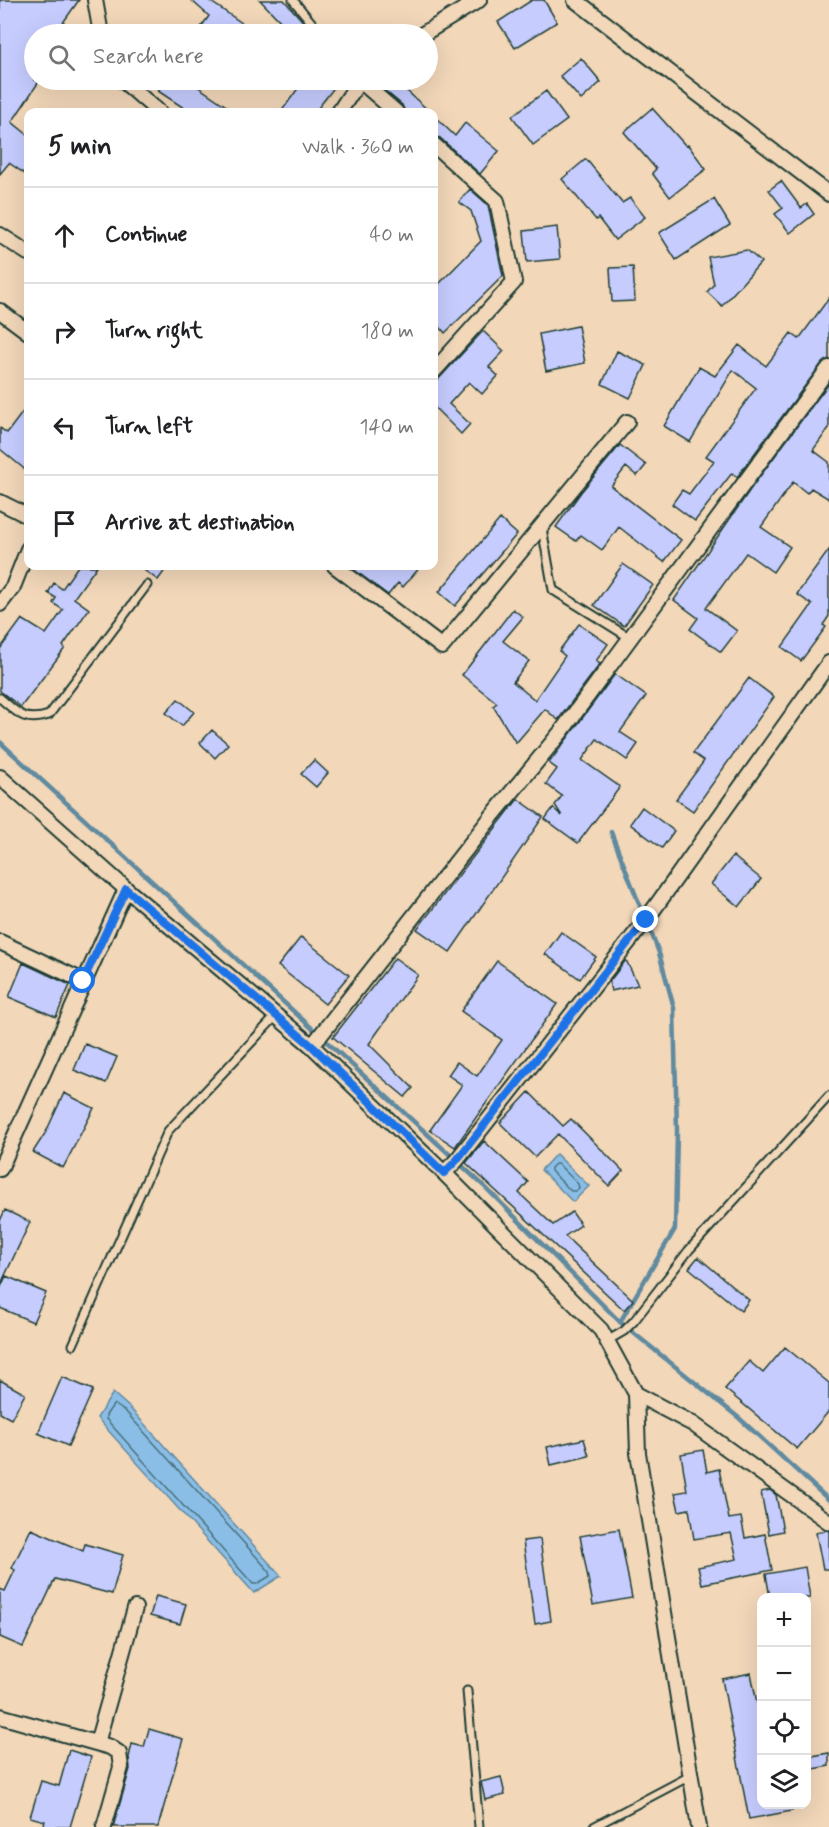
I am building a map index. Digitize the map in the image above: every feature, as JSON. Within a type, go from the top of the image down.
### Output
[{"type":"street","points":[[95,0],[99,24]]},
{"type":"street","points":[[438,25],[479,0]]},
{"type":"street","points":[[575,0],[829,194]]},
{"type":"street","points":[[134,90],[154,108]]},
{"type":"street","points":[[342,108],[353,90]]},
{"type":"street","points":[[371,90],[391,108]]},
{"type":"street","points":[[438,149],[497,201],[514,282],[438,367]]},
{"type":"street","points":[[0,235],[24,250]]},
{"type":"street","points":[[0,311],[24,329]]},
{"type":"street","points":[[318,1038],[561,732],[829,368]]},
{"type":"street","points":[[340,570],[442,647],[627,422]]},
{"type":"street","points":[[0,502],[24,514]]},
{"type":"street","points":[[0,604],[13,587],[24,559]]},
{"type":"street","points":[[444,1173],[456,1161],[646,920],[829,663]]},
{"type":"street","points":[[0,777],[126,889],[276,1016],[318,1038],[444,1173],[601,1330],[636,1394],[638,1453],[699,1827]]},
{"type":"street","points":[[0,1169],[126,889]]},
{"type":"street","points":[[0,942],[83,981]]},
{"type":"street","points":[[636,1394],[693,1424],[829,1522]]},
{"type":"street","points":[[97,1743],[135,1608]]},
{"type":"street","points":[[0,1716],[97,1743],[119,1753],[121,1767],[104,1827]]},
{"type":"lane","points":[[293,0],[313,24]]},
{"type":"lane","points":[[542,525],[553,590],[630,638]]},
{"type":"lane","points":[[0,698],[24,717],[35,720],[49,715],[147,585]]},
{"type":"lane","points":[[73,1345],[168,1131],[276,1016]]},
{"type":"lane","points":[[607,1341],[624,1331],[634,1321],[689,1250],[829,1096]]},
{"type":"lane","points":[[467,1691],[479,1827]]},
{"type":"lane","points":[[593,1827],[690,1776]]},
{"type":"water","points":[[556,1154],[589,1186],[573,1202],[541,1170]]},
{"type":"water","points":[[113,1393],[130,1408],[281,1576],[254,1593],[97,1418]]},
{"type":"building","points":[[0,0],[79,0],[62,24],[24,24],[24,90],[33,90],[12,122],[24,132],[24,173],[9,163],[0,174]]},
{"type":"building","points":[[191,0],[208,0],[243,24],[203,24],[209,16]]},
{"type":"building","points":[[260,0],[284,0],[305,24],[283,24]]},
{"type":"building","points":[[532,0],[544,0],[557,22],[515,48],[498,22]]},
{"type":"building","points":[[581,58],[601,82],[581,100],[560,76]]},
{"type":"building","points":[[203,90],[229,108],[184,108],[158,91]]},
{"type":"building","points":[[297,90],[332,90],[318,108],[284,108]]},
{"type":"building","points":[[384,90],[408,90],[426,108],[403,108]]},
{"type":"building","points":[[546,91],[567,120],[533,145],[512,116]]},
{"type":"building","points":[[652,108],[686,146],[688,145],[706,169],[670,197],[652,173],[656,169],[624,132]]},
{"type":"building","points":[[438,120],[455,136],[465,123],[499,151],[480,174],[438,137]]},
{"type":"building","points":[[586,159],[622,203],[630,198],[645,217],[615,240],[562,179]]},
{"type":"building","points":[[781,181],[801,208],[807,204],[814,214],[790,233],[775,214],[783,208],[769,190]]},
{"type":"building","points":[[470,189],[488,205],[503,276],[445,333],[438,325],[438,285],[481,241],[471,211],[459,202]]},
{"type":"building","points":[[714,199],[730,225],[676,260],[659,233]]},
{"type":"building","points":[[557,227],[560,259],[527,262],[524,231]]},
{"type":"building","points":[[747,250],[761,262],[722,306],[707,292],[714,284],[708,257]]},
{"type":"building","points":[[633,267],[635,301],[612,302],[610,268]]},
{"type":"building","points":[[829,298],[829,359],[822,363],[737,477],[732,473],[695,521],[672,504],[682,490],[689,494],[714,461],[706,456],[756,388],[733,370],[690,442],[664,426],[699,367],[715,376],[739,345],[766,366],[791,333],[799,339]]},
{"type":"building","points":[[578,326],[585,363],[546,371],[539,334]]},
{"type":"building","points":[[483,331],[504,351],[489,367],[498,376],[482,394],[469,382],[449,404],[470,424],[461,434],[438,411],[438,380]]},
{"type":"building","points":[[617,351],[646,365],[630,398],[602,384]]},
{"type":"building","points":[[829,383],[829,428],[813,450],[829,462],[829,499],[811,488],[807,493],[793,482],[761,527],[790,547],[773,572],[746,553],[706,608],[737,631],[721,652],[690,629],[698,618],[674,600],[752,487]]},
{"type":"building","points":[[24,410],[24,469],[0,449],[0,428],[7,433]]},
{"type":"building","points":[[620,445],[646,465],[637,476],[626,467],[611,486],[681,540],[664,562],[619,527],[602,550],[581,535],[576,541],[556,527],[581,492]]},
{"type":"building","points":[[500,519],[517,534],[455,606],[439,592]]},
{"type":"building","points":[[829,550],[829,616],[823,625],[826,627],[801,661],[782,647],[812,605],[797,594]]},
{"type":"building","points":[[623,564],[653,585],[624,626],[594,605]]},
{"type":"building","points":[[75,570],[94,570],[74,598],[89,609],[63,646],[65,648],[21,707],[0,691],[0,649],[22,619],[46,634],[63,610],[53,603],[56,598],[48,593],[54,583],[62,589]]},
{"type":"building","points":[[144,570],[165,570],[158,580]]},
{"type":"building","points":[[354,570],[418,570],[403,587],[398,583],[388,595]]},
{"type":"building","points":[[513,609],[523,617],[503,641],[529,661],[513,682],[535,700],[565,656],[559,651],[579,624],[608,644],[596,661],[600,664],[558,720],[545,709],[516,743],[493,706],[497,703],[462,675]]},
{"type":"building","points":[[615,674],[646,696],[620,732],[638,744],[627,760],[597,739],[582,760],[620,787],[578,843],[545,819],[553,808],[562,816],[555,805],[562,796],[546,784],[557,769],[549,763]]},
{"type":"building","points":[[749,678],[774,697],[693,811],[676,799],[704,761],[693,753]]},
{"type":"building","points":[[178,699],[194,712],[182,726],[166,713]]},
{"type":"building","points":[[212,730],[228,744],[215,758],[200,743]]},
{"type":"building","points":[[314,760],[328,773],[316,787],[301,774]]},
{"type":"building","points":[[518,799],[543,817],[450,952],[417,929]]},
{"type":"building","points":[[642,807],[674,831],[662,848],[630,824]]},
{"type":"building","points":[[733,856],[761,879],[739,907],[711,884]]},
{"type":"building","points":[[561,932],[596,957],[580,979],[545,954]]},
{"type":"building","points":[[301,937],[349,975],[325,1004],[278,966]]},
{"type":"building","points":[[395,958],[418,975],[369,1044],[413,1088],[405,1097],[333,1037]]},
{"type":"building","points":[[626,960],[638,985],[611,991],[609,982]]},
{"type":"building","points":[[497,961],[557,1004],[455,1147],[430,1130],[462,1085],[448,1075],[457,1062],[477,1076],[502,1040],[461,1011]]},
{"type":"building","points":[[23,963],[70,985],[56,1017],[9,997]]},
{"type":"building","points":[[85,1044],[117,1057],[106,1083],[74,1070]]},
{"type":"building","points":[[529,1092],[563,1126],[571,1119],[623,1171],[609,1186],[558,1134],[535,1157],[500,1123]]},
{"type":"building","points":[[64,1093],[94,1108],[63,1168],[33,1152],[46,1132]]},
{"type":"building","points":[[484,1141],[528,1182],[519,1193],[553,1225],[572,1212],[581,1225],[565,1236],[633,1300],[624,1310],[466,1163]]},
{"type":"building","points":[[5,1210],[30,1222],[0,1286],[0,1221]]},
{"type":"building","points":[[698,1257],[749,1300],[741,1311],[689,1268]]},
{"type":"building","points":[[6,1276],[46,1293],[33,1322],[0,1308],[0,1289]]},
{"type":"building","points":[[785,1347],[829,1383],[829,1411],[797,1449],[725,1389],[749,1361],[763,1373]]},
{"type":"building","points":[[62,1377],[93,1390],[68,1446],[38,1433]]},
{"type":"building","points":[[0,1380],[25,1394],[11,1419],[0,1413]]},
{"type":"building","points":[[584,1439],[589,1456],[551,1465],[547,1447]]},
{"type":"building","points":[[703,1450],[707,1472],[719,1469],[729,1519],[741,1517],[745,1538],[765,1534],[772,1570],[702,1584],[698,1567],[737,1559],[731,1533],[694,1539],[689,1509],[679,1511],[675,1493],[687,1491],[681,1454]]},
{"type":"building","points":[[770,1490],[776,1495],[783,1531],[769,1534],[761,1492]]},
{"type":"building","points":[[31,1529],[83,1551],[85,1544],[123,1555],[112,1594],[55,1579],[23,1647],[0,1637],[0,1589],[5,1591],[15,1570],[12,1568]]},
{"type":"building","points":[[619,1529],[632,1598],[593,1605],[580,1536]]},
{"type":"building","points":[[829,1531],[829,1569],[823,1569],[816,1533]]},
{"type":"building","points":[[540,1539],[551,1621],[535,1624],[523,1541]]},
{"type":"building","points":[[805,1567],[809,1593],[769,1593],[766,1574]]},
{"type":"building","points":[[156,1596],[186,1604],[180,1624],[150,1616]]},
{"type":"building","points":[[751,1673],[757,1703],[757,1809],[792,1809],[792,1811],[749,1819],[722,1679]]},
{"type":"building","points":[[149,1729],[183,1739],[158,1827],[113,1827],[130,1769],[129,1757],[132,1744],[144,1747]]},
{"type":"building","points":[[69,1750],[91,1757],[70,1827],[43,1827],[45,1821],[30,1817],[41,1781],[59,1786]]},
{"type":"building","points":[[829,1753],[829,1766],[811,1769],[811,1756]]},
{"type":"building","points":[[501,1777],[505,1795],[485,1800],[481,1782]]},
{"type":"waterway","points":[[0,742],[484,1186],[620,1322],[739,1418],[829,1500]]},
{"type":"waterway","points":[[611,832],[644,916]]},
{"type":"waterway","points":[[620,1322],[675,1229],[677,1131],[674,1008],[659,953],[648,924]]},
{"type":"route","points":[[83,981],[126,889],[312,1046],[444,1173],[456,1161],[646,920]]}]
